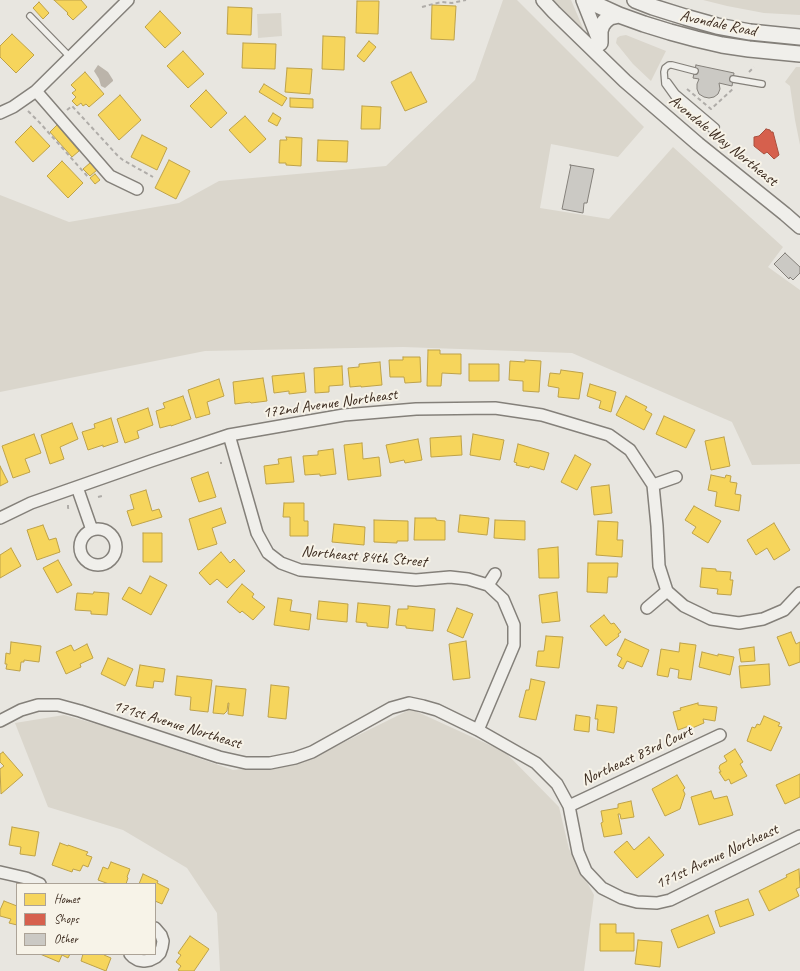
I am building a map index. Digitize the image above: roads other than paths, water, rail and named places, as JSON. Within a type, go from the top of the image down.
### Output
[{"type":"main road","name":"Avondale Road","points":[[586,0],[619,15],[702,41],[749,49],[800,54]]},
{"type":"main road","name":"Avondale Road","points":[[635,0],[684,17],[717,26],[750,32],[800,37]]},
{"type":"main road","points":[[600,43],[600,31],[604,20],[619,15]]},
{"type":"street","points":[[0,113],[14,107],[36,92],[128,0]]},
{"type":"street","name":"Avondale Way Northeast","points":[[543,0],[625,81],[698,144],[800,227]]},
{"type":"street","name":"Avondale Way Northeast","points":[[583,0],[604,51],[625,81]]},
{"type":"street","points":[[36,92],[110,176],[137,189]]},
{"type":"street","name":"172nd Avenue Northeast","points":[[0,518],[31,503],[78,486],[229,436],[344,415],[416,409],[495,408],[542,415],[609,436],[630,450],[653,485],[659,566],[667,591]]},
{"type":"street","name":"Northeast 84th Street","points":[[229,436],[257,533],[268,553],[281,563],[300,570],[416,580],[450,577],[468,579],[488,585],[503,599],[514,625],[514,645],[478,730]]},
{"type":"street","points":[[653,485],[676,477]]},
{"type":"street","points":[[78,486],[92,530]]},
{"type":"street","points":[[488,585],[495,574]]},
{"type":"street","points":[[647,608],[667,591],[684,606],[711,619],[739,623],[763,620],[784,610],[800,593]]},
{"type":"street","name":"171st Avenue Northeast","points":[[0,721],[20,710],[38,705],[58,705],[219,757],[246,763],[270,763],[295,758],[312,752],[391,708],[409,703],[423,706],[437,710],[478,730],[536,762],[557,784],[569,806],[578,852],[586,870],[602,888],[622,898],[637,902],[657,903],[670,900],[800,836]]},
{"type":"street","name":"Northeast 83rd Court","points":[[569,806],[720,735]]},
{"type":"street","points":[[0,872],[26,878],[38,883]]},
{"type":"street","points":[[131,955],[138,960],[144,961],[150,960],[160,953],[163,941],[161,935],[156,929]]},
{"type":"lane","points":[[30,16],[70,57]]},
{"type":"lane","points":[[695,70],[669,65],[665,68],[664,72],[668,83],[714,129]]},
{"type":"lane","points":[[733,79],[762,84]]}]
